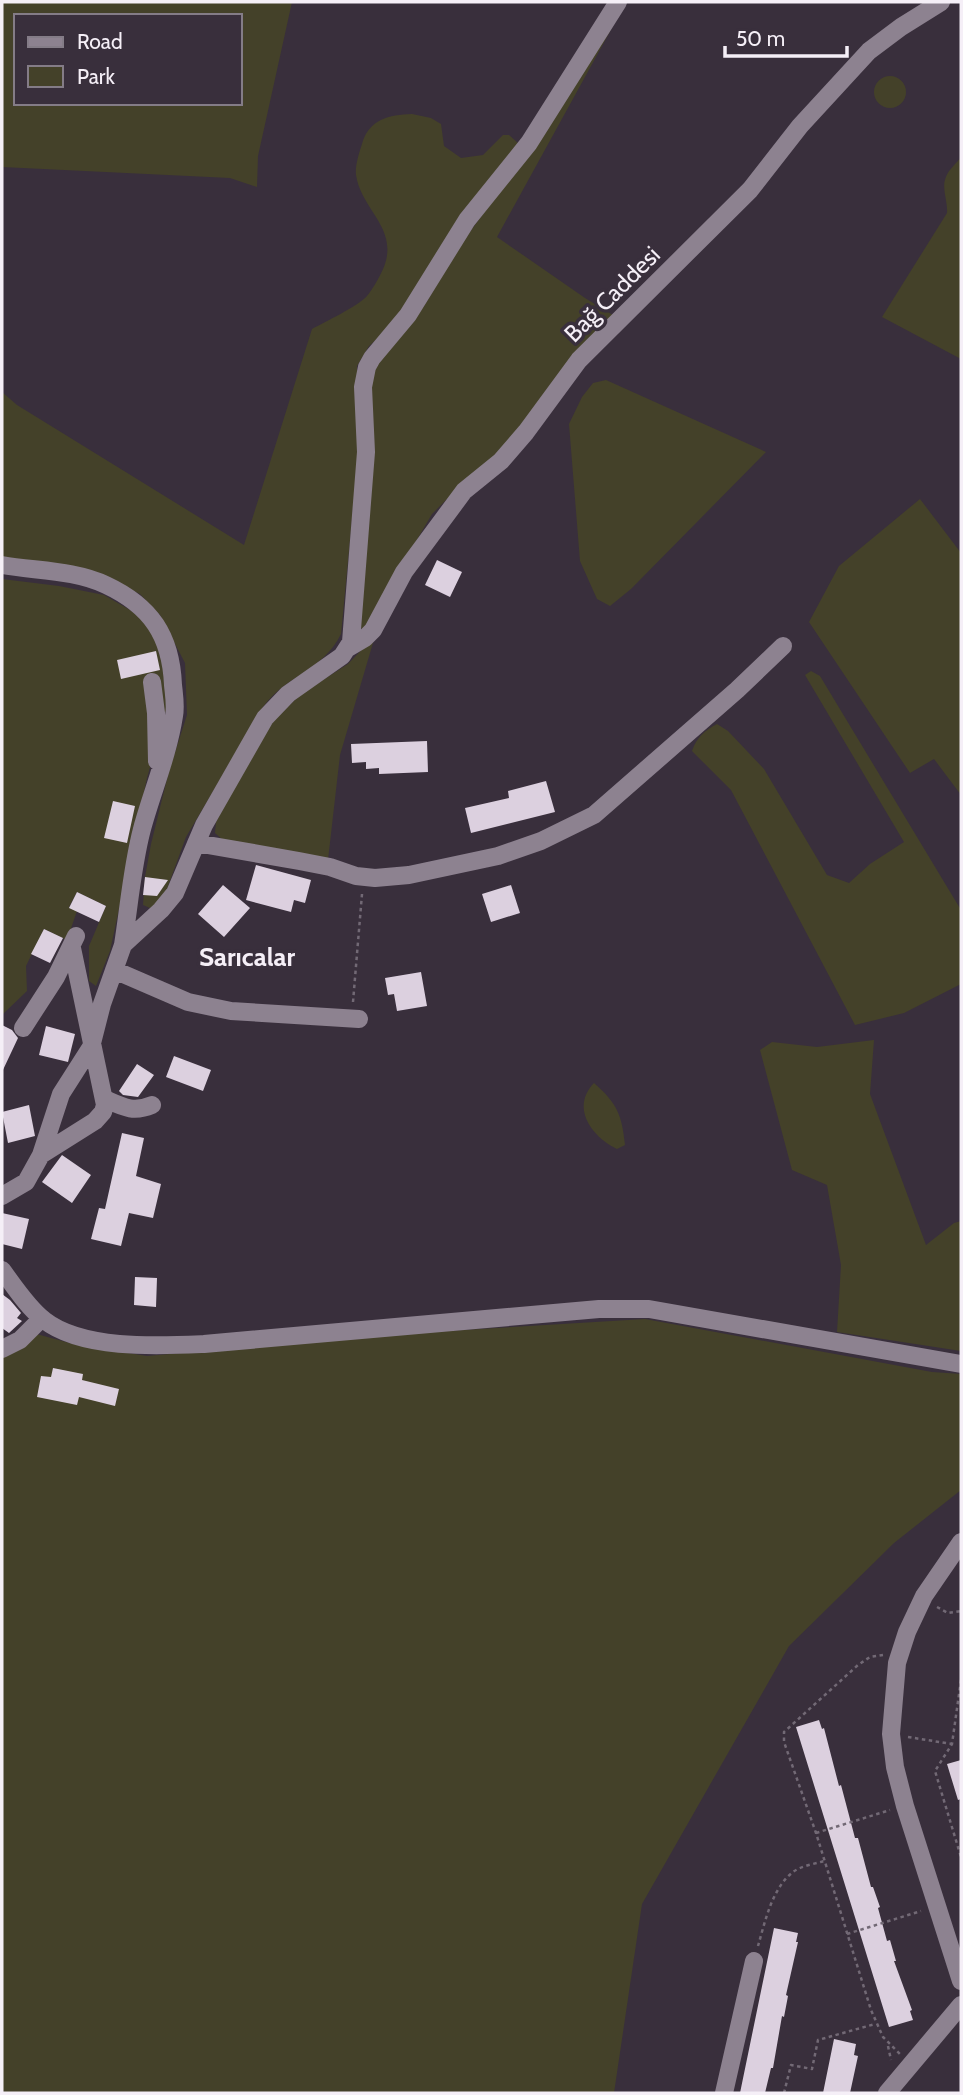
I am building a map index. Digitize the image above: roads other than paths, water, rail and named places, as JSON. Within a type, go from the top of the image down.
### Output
[{"type":"street","points":[[348,648],[352,634],[366,452],[363,387],[367,367],[408,315],[467,220],[529,143],[618,2]]},
{"type":"street","name":"Bağ Caddesi","points":[[122,945],[169,901],[196,843],[265,718],[288,694],[328,668],[348,648],[373,630],[404,572],[464,491],[501,461],[579,360],[750,190],[800,126],[869,51],[941,2]]},
{"type":"street","points":[[2,565],[89,578],[144,609],[159,627],[169,646],[175,713],[141,833],[122,945],[91,1047],[61,1094],[41,1155],[26,1182],[2,1196]]},
{"type":"street","points":[[196,843],[309,863],[363,877],[409,875],[498,856],[572,828],[614,800],[783,646]]},
{"type":"street","points":[[152,682],[156,713],[157,775]]},
{"type":"street","points":[[23,1028],[74,942],[91,1047],[105,1098],[103,1112],[95,1121],[41,1155]]},
{"type":"street","points":[[114,970],[188,1002],[231,1011],[355,1019]]},
{"type":"street","points":[[105,1098],[131,1110],[141,1110],[152,1105]]},
{"type":"street","points":[[2,1270],[41,1319],[58,1330],[82,1338],[167,1346],[599,1309],[649,1309],[961,1364]]},
{"type":"street","points":[[2,1349],[20,1340],[41,1319]]},
{"type":"street","points":[[961,1542],[914,1613],[900,1653],[893,1690],[891,1734],[895,1767],[905,1805],[961,1981]]},
{"type":"street","points":[[724,2093],[754,1961]]},
{"type":"street","points":[[887,2093],[961,2005]]},
{"type":"district","name":"Sarıcalar","points":[[247,957]]}]
